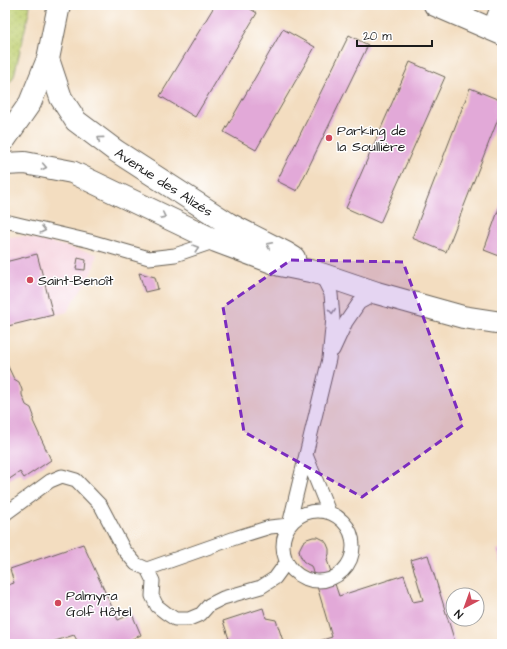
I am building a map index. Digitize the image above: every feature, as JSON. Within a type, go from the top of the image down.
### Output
[{"type":"street","points":[[5,139],[30,103],[48,59],[59,5]]},
{"type":"street","points":[[435,5],[496,32]]},
{"type":"street","name":"Avenue des Alizés","points":[[48,59],[61,98],[76,121],[116,151],[229,224],[286,253],[318,273]]},
{"type":"street","name":"Avenue des Alizés","points":[[5,164],[25,163],[72,172],[216,241],[280,265],[318,273],[377,293],[464,317],[502,323]]},
{"type":"lane","points":[[496,32],[498,5]]},
{"type":"lane","points":[[5,221],[90,241],[149,258],[175,255],[216,241]]},
{"type":"lane","points":[[147,570],[263,529],[289,525],[297,517],[314,511],[329,512],[344,522],[351,532],[354,550],[346,569],[336,577],[325,582],[310,581],[299,577],[286,563],[282,544],[283,536],[289,525],[329,359],[333,318],[331,294],[318,273]]},
{"type":"lane","points":[[329,359],[346,322],[359,303],[377,293]]},
{"type":"lane","points":[[306,455],[329,512]]},
{"type":"lane","points":[[5,514],[50,481],[62,476],[76,480],[101,506],[124,550],[136,564],[147,570],[153,581],[152,596],[157,606],[166,614],[175,619],[189,619],[201,614],[209,605],[223,598],[261,587],[275,578],[286,563]]},
{"type":"highlighted area","points":[[291,260],[403,262],[463,425],[362,497],[244,432],[223,307]]},
{"type":"shaded area","points":[[23,236],[97,254],[93,270],[67,312],[5,328],[5,237]]},
{"type":"green space","points":[[5,5],[30,5],[14,76],[5,89]]},
{"type":"building","points":[[215,5],[244,5],[257,13],[195,117],[160,96]]},
{"type":"building","points":[[283,29],[315,47],[256,150],[224,132]]},
{"type":"building","points":[[349,35],[368,45],[297,191],[277,181]]},
{"type":"building","points":[[410,62],[445,77],[380,223],[346,208]]},
{"type":"building","points":[[470,88],[502,101],[502,109],[446,252],[412,238]]},
{"type":"building","points":[[502,200],[502,257],[484,250]]},
{"type":"building","points":[[37,254],[53,315],[8,326],[5,320],[5,262]]},
{"type":"building","points":[[78,258],[86,260],[85,270],[76,269]]},
{"type":"building","points":[[139,273],[155,277],[158,289],[145,292]]},
{"type":"building","points":[[5,360],[14,379],[19,382],[26,405],[31,408],[34,416],[33,421],[51,460],[24,478],[20,472],[5,482]]},
{"type":"building","points":[[318,537],[324,540],[327,544],[329,554],[327,560],[339,596],[404,575],[413,602],[423,600],[411,560],[428,555],[445,610],[445,627],[450,627],[455,642],[449,644],[309,644],[332,637],[311,566],[303,561],[300,555],[299,550],[303,542],[307,539]]},
{"type":"building","name":"Palmyra Golf Hôtel","points":[[83,544],[118,620],[132,614],[141,635],[128,641],[129,644],[79,644],[74,635],[46,644],[5,644],[5,586],[14,583],[10,569]]},
{"type":"building","points":[[502,549],[502,566],[497,550]]},
{"type":"building","points":[[263,608],[266,618],[276,620],[284,644],[214,644],[229,639],[223,621]]},
{"type":"place","name":"Parking de la Soullière","points":[[329,138]]},
{"type":"place","name":"Saint-Benoît","points":[[30,280]]},
{"type":"place","name":"Palmyra Golf Hôtel","points":[[58,603]]}]
